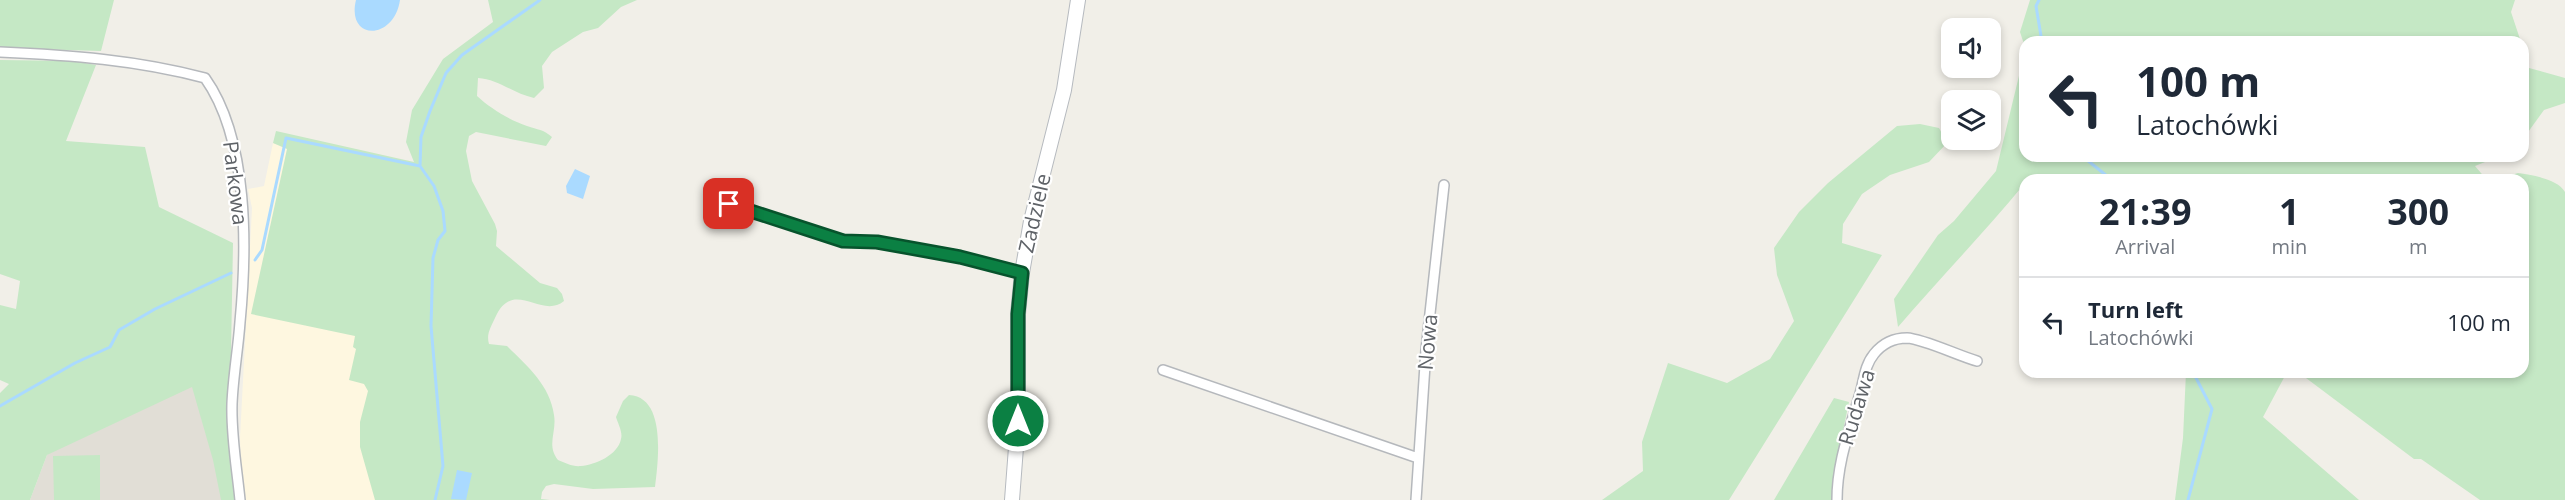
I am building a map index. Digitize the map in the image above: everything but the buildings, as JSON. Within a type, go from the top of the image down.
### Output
[{"type":"street","name":"Zadziele","points":[[1012,500],[1018,421],[1018,314],[1022,273],[1031,220],[1064,90],[1078,0]]},
{"type":"street","name":"Parkowa","points":[[0,52],[84,56],[150,65],[205,78],[217,95],[236,155],[243,211],[240,321],[232,406],[240,500]]},
{"type":"street","name":"Nowa","points":[[1416,500],[1426,350],[1444,185]]},
{"type":"street","points":[[729,204],[843,241],[877,242],[960,257],[1022,273]]},
{"type":"street","name":"Rudawa","points":[[1837,500],[1843,445],[1869,360],[1883,344],[1908,338],[1977,361]]},
{"type":"street","points":[[1163,370],[1418,458]]},
{"type":"shaded area","points":[[273,143],[287,148],[428,500],[245,500],[241,481],[240,438],[252,208],[248,189],[264,186]]},
{"type":"shaded area","points":[[229,284],[223,500],[30,500],[47,455]]},
{"type":"green space","points":[[0,0],[114,0],[101,51],[0,48]]},
{"type":"green space","points":[[488,0],[637,0],[621,7],[598,28],[583,32],[552,52],[542,66],[544,88],[534,98],[492,81],[478,78],[477,96],[507,117],[549,134],[552,137],[546,146],[476,132],[469,136],[466,151],[472,181],[495,224],[496,246],[540,283],[557,288],[564,301],[555,306],[546,306],[519,300],[510,301],[502,306],[495,318],[489,334],[489,344],[507,346],[543,385],[552,404],[555,421],[553,449],[558,460],[566,463],[575,466],[587,465],[611,454],[621,439],[616,417],[623,401],[629,395],[641,399],[650,407],[655,418],[658,462],[655,487],[593,489],[554,484],[546,486],[542,492],[541,499],[550,500],[375,500],[360,447],[360,422],[368,391],[364,384],[349,380],[356,349],[353,347],[355,336],[251,314],[287,149],[273,143],[276,131],[414,162],[406,142],[412,110],[443,59],[493,22]]},
{"type":"green space","points":[[2030,0],[2515,0],[2511,12],[2519,36],[2021,36],[2020,32]]},
{"type":"green space","points":[[0,60],[73,61],[96,65],[66,141],[145,147],[159,207],[233,243],[230,407],[237,500],[221,500],[213,460],[192,387],[47,455],[30,500],[0,500],[0,393],[9,384],[0,380],[0,305],[16,309],[20,281],[0,274]]},
{"type":"green space","points":[[2529,68],[2565,78],[2565,103],[2544,110],[2529,131]]},
{"type":"green space","points":[[2019,76],[2019,162],[2485,162],[2475,166],[2482,174],[2019,174],[2019,190],[1898,327],[1894,299],[1938,235],[1954,221],[1996,171]]},
{"type":"green space","points":[[1920,124],[1939,128],[1941,149],[1929,162],[1890,175],[1862,194],[1843,224],[1842,243],[1882,255],[1729,500],[1602,500],[1643,471],[1642,442],[1668,363],[1727,383],[1770,359],[1794,321],[1777,275],[1774,248],[1799,212],[1828,183],[1897,126]]},
{"type":"green space","points":[[2529,175],[2557,184],[2565,192],[2565,500],[2480,500],[2421,459],[2414,459],[2306,378],[2529,378]]},
{"type":"green space","points":[[2186,378],[2284,378],[2263,417],[2359,500],[2175,500],[2183,438]]},
{"type":"green space","points":[[1834,398],[1849,402],[1836,464],[1834,500],[1774,500]]},
{"type":"green space","points":[[100,455],[100,500],[54,500],[53,456]]},
{"type":"water","points":[[356,0],[400,0],[396,13],[389,23],[381,29],[372,31],[364,29],[358,23],[355,13]]},
{"type":"water","points":[[575,169],[590,176],[583,199],[567,193],[566,186]]},
{"type":"water","points":[[457,470],[472,473],[466,500],[451,499]]},
{"type":"waterway","points":[[435,500],[443,466],[431,326],[433,258],[438,240],[445,231],[443,211],[434,186],[420,166],[421,137],[446,73],[462,55],[540,0]]},
{"type":"waterway","points":[[2039,0],[2036,6],[2041,36]]},
{"type":"waterway","points":[[255,260],[262,250],[286,138],[420,166]]},
{"type":"waterway","points":[[2090,162],[2104,174]]},
{"type":"waterway","points":[[0,406],[75,363],[110,347],[119,330],[155,309],[231,273]]},
{"type":"waterway","points":[[2188,500],[2212,409],[2196,378]]},
{"type":"route","points":[[729,204],[843,241],[877,242],[960,257],[1022,273],[1018,314],[1018,421]]}]
